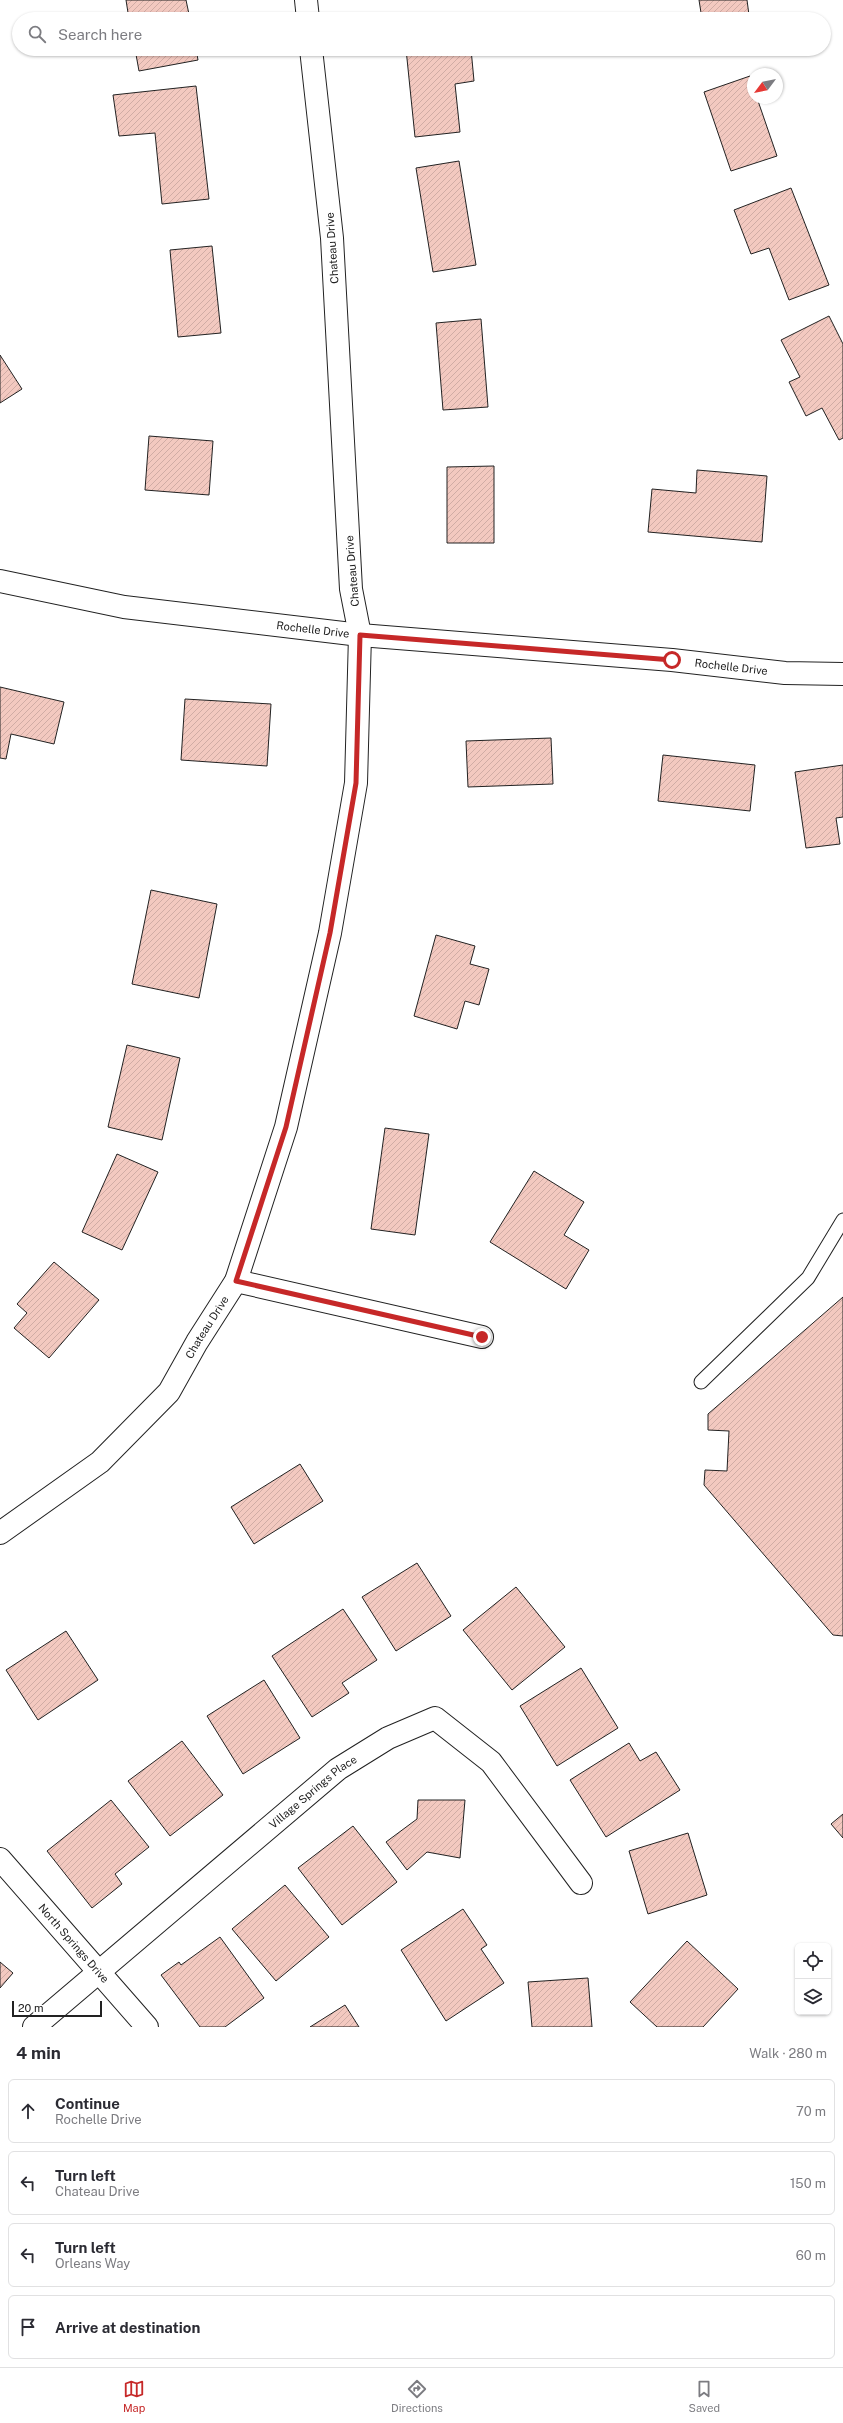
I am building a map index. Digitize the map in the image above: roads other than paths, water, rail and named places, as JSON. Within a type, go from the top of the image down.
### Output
[{"type":"street","points":[[306,0],[307,12]]},
{"type":"street","name":"Chateau Drive","points":[[0,1533],[100,1462],[169,1392],[197,1342],[236,1281],[286,1127],[330,933],[356,783],[360,635],[351,589],[332,238],[312,56]]},
{"type":"street","name":"Rochelle Drive","points":[[0,581],[124,607],[360,635],[672,660],[785,673],[843,674]]},
{"type":"street","points":[[236,1281],[482,1337]]},
{"type":"street","name":"Village Springs Place","points":[[34,2027],[338,1769],[388,1738],[435,1718],[491,1762],[581,1883]]},
{"type":"street","name":"North Springs Drive","points":[[0,1859],[147,2027]]},
{"type":"lane","points":[[701,1382],[808,1278],[843,1220]]}]
